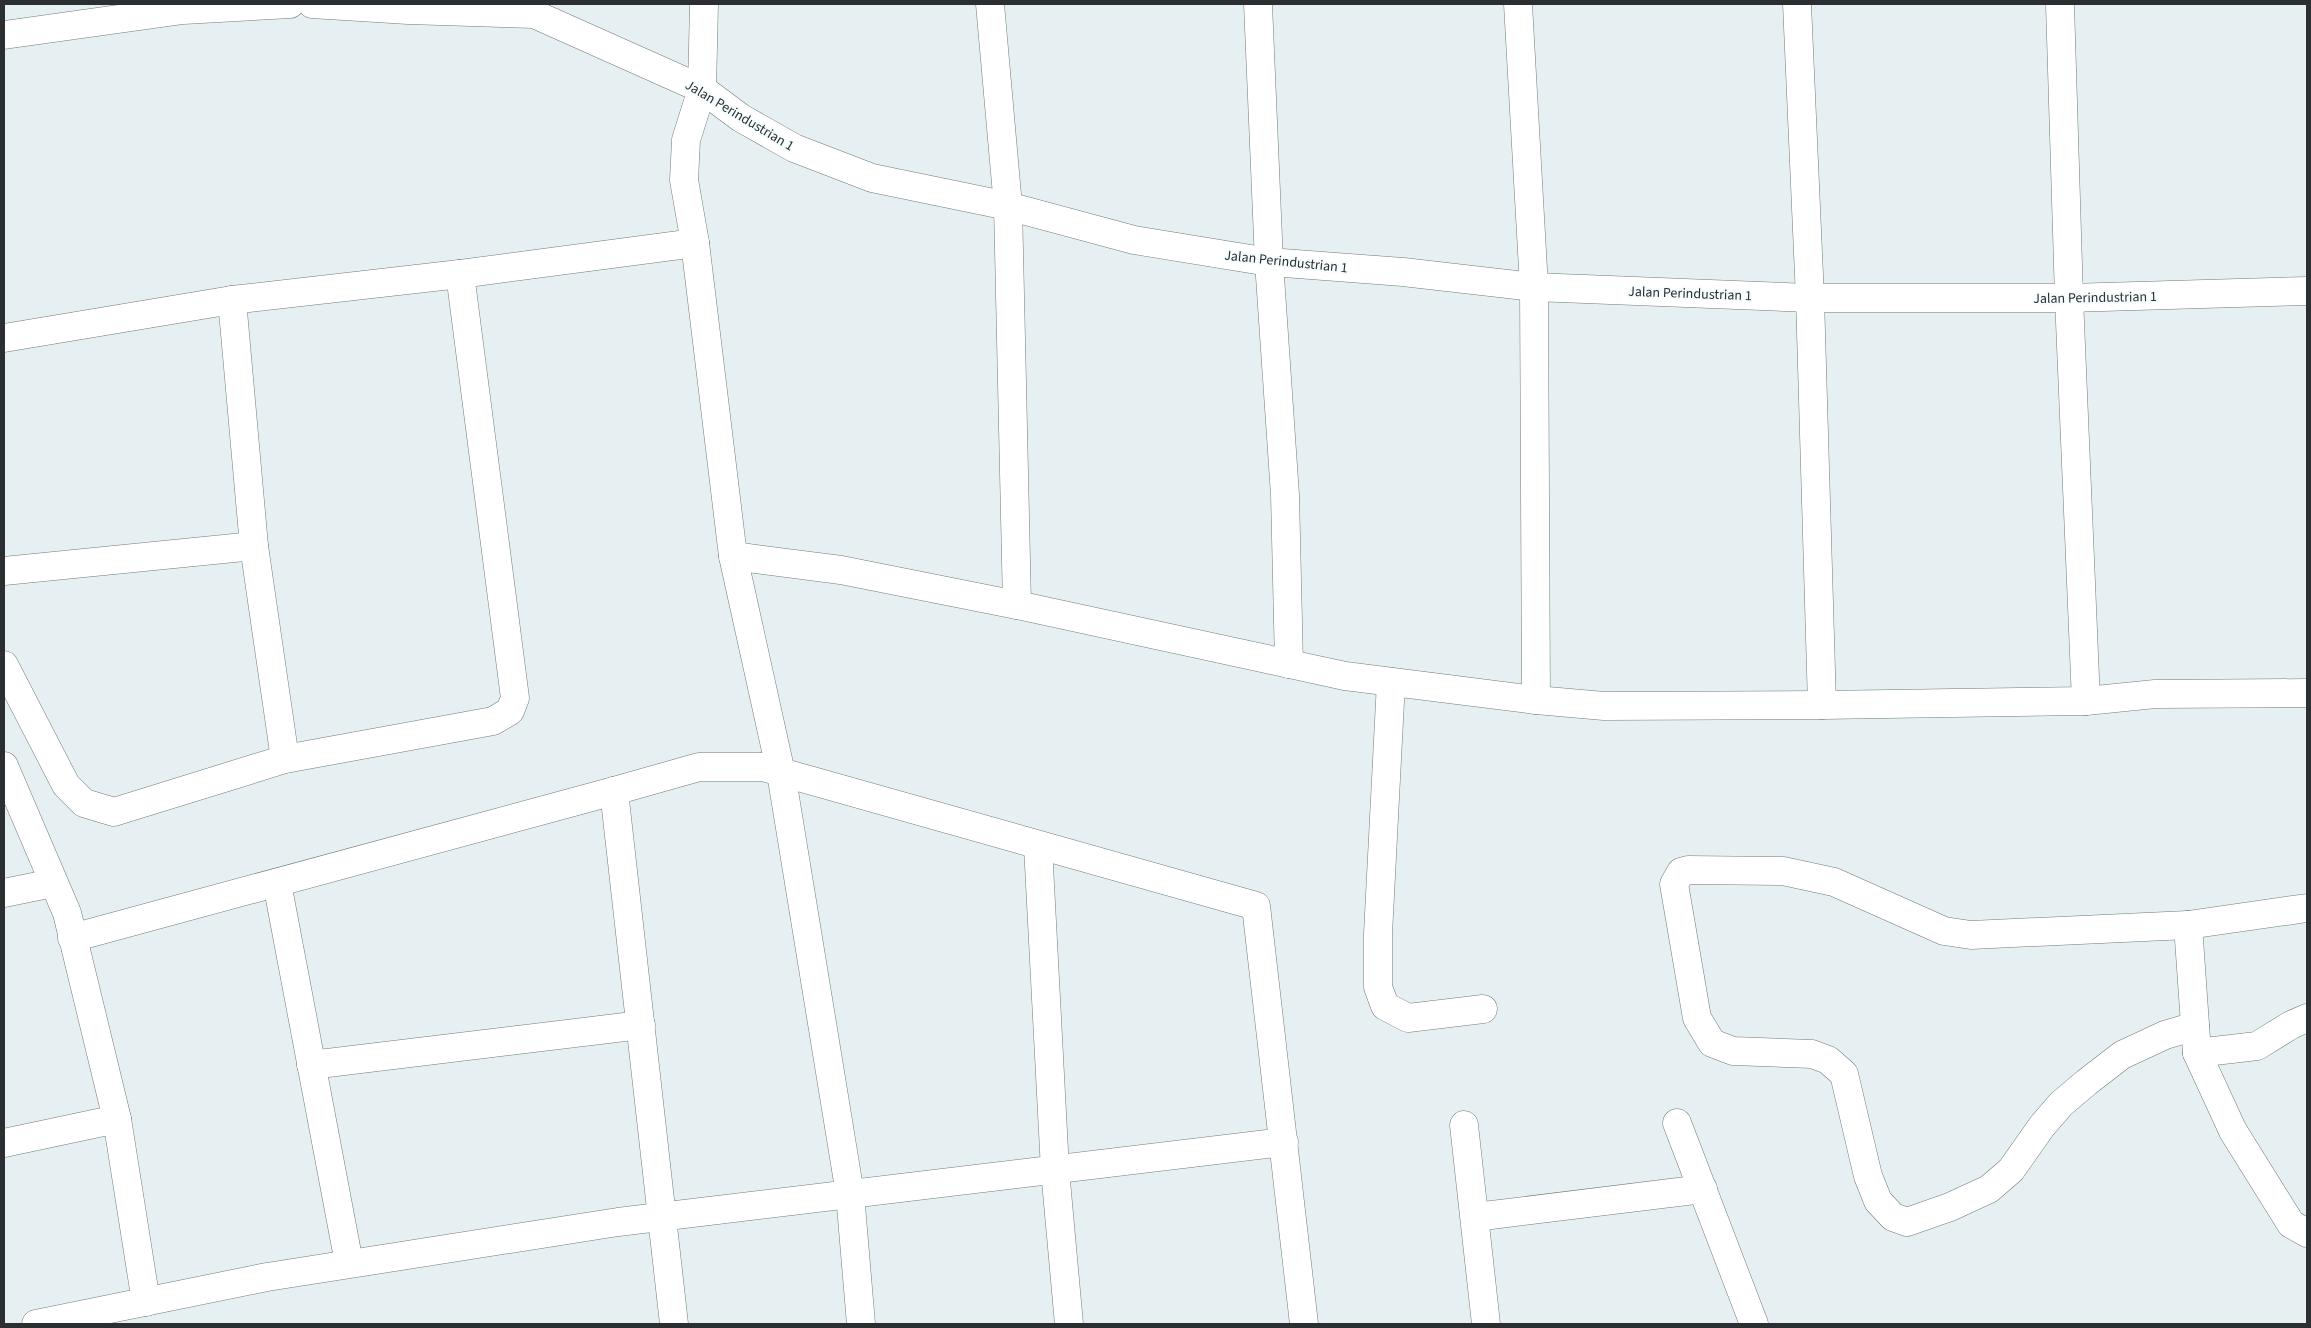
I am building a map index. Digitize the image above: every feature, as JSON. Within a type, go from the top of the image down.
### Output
[{"type":"street","points":[[4,35],[183,7],[290,4]]},
{"type":"street","name":"Jalan Perindustrian 1","points":[[312,4],[408,10],[534,9],[702,89],[741,118],[802,152],[872,178],[1008,206],[1134,240],[1269,262],[1403,272],[1534,287],[1810,298],[2069,298],[2307,291]]},
{"type":"street","points":[[704,4],[702,89],[686,140],[684,180],[695,243],[733,556],[781,773],[850,1194],[861,1324]]},
{"type":"street","points":[[990,4],[1008,206],[1017,604]]},
{"type":"street","points":[[1258,4],[1269,262],[1285,495],[1289,664]]},
{"type":"street","points":[[1518,4],[1534,287],[1536,700]]},
{"type":"street","points":[[1797,4],[1810,298],[1822,705]]},
{"type":"street","points":[[2060,4],[2069,298],[2086,701]]},
{"type":"street","points":[[4,338],[232,300],[460,274],[695,243]]},
{"type":"street","points":[[4,665],[66,785],[84,803],[114,812],[285,759],[492,722],[510,711],[515,698],[460,274]]},
{"type":"street","points":[[232,300],[254,546],[285,759]]},
{"type":"street","points":[[4,571],[254,546]]},
{"type":"street","points":[[733,556],[841,570],[1017,604],[1344,676],[1536,700],[1604,706],[2086,701],[2155,694],[2307,692]]},
{"type":"street","points":[[1391,682],[1378,934],[1378,987],[1385,1006],[1408,1018],[1483,1009]]},
{"type":"street","points":[[4,766],[66,913],[117,1119],[146,1302]]},
{"type":"street","points":[[72,938],[699,767],[762,768],[1256,906],[1304,1324]]},
{"type":"street","points":[[614,791],[674,1324]]},
{"type":"street","points":[[1038,846],[1055,1170],[1069,1324]]},
{"type":"street","points":[[2307,908],[2188,925],[1971,935],[1944,931],[1834,882],[1783,871],[1688,870],[1681,872],[1674,884],[1697,1018],[1712,1043],[1733,1051],[1812,1054],[1828,1060],[1844,1074],[1868,1176],[1878,1201],[1893,1217],[1907,1222],[1950,1207],[1989,1189],[2011,1170],[2042,1126],[2061,1104],[2122,1055],[2165,1035],[2257,1046],[2291,1024],[2307,1018]]},
{"type":"street","points":[[277,882],[349,1263]]},
{"type":"street","points":[[4,893],[53,883]]},
{"type":"street","points":[[2188,925],[2196,1040],[2233,1131],[2292,1224],[2307,1232]]},
{"type":"street","points":[[312,1065],[641,1025]]},
{"type":"street","points":[[4,1143],[117,1119]]},
{"type":"street","points":[[1678,1123],[1754,1324]]},
{"type":"street","points":[[1464,1125],[1486,1324]]},
{"type":"street","points":[[36,1324],[267,1276],[663,1216],[1284,1142]]},
{"type":"street","points":[[1474,1217],[1703,1189]]}]
